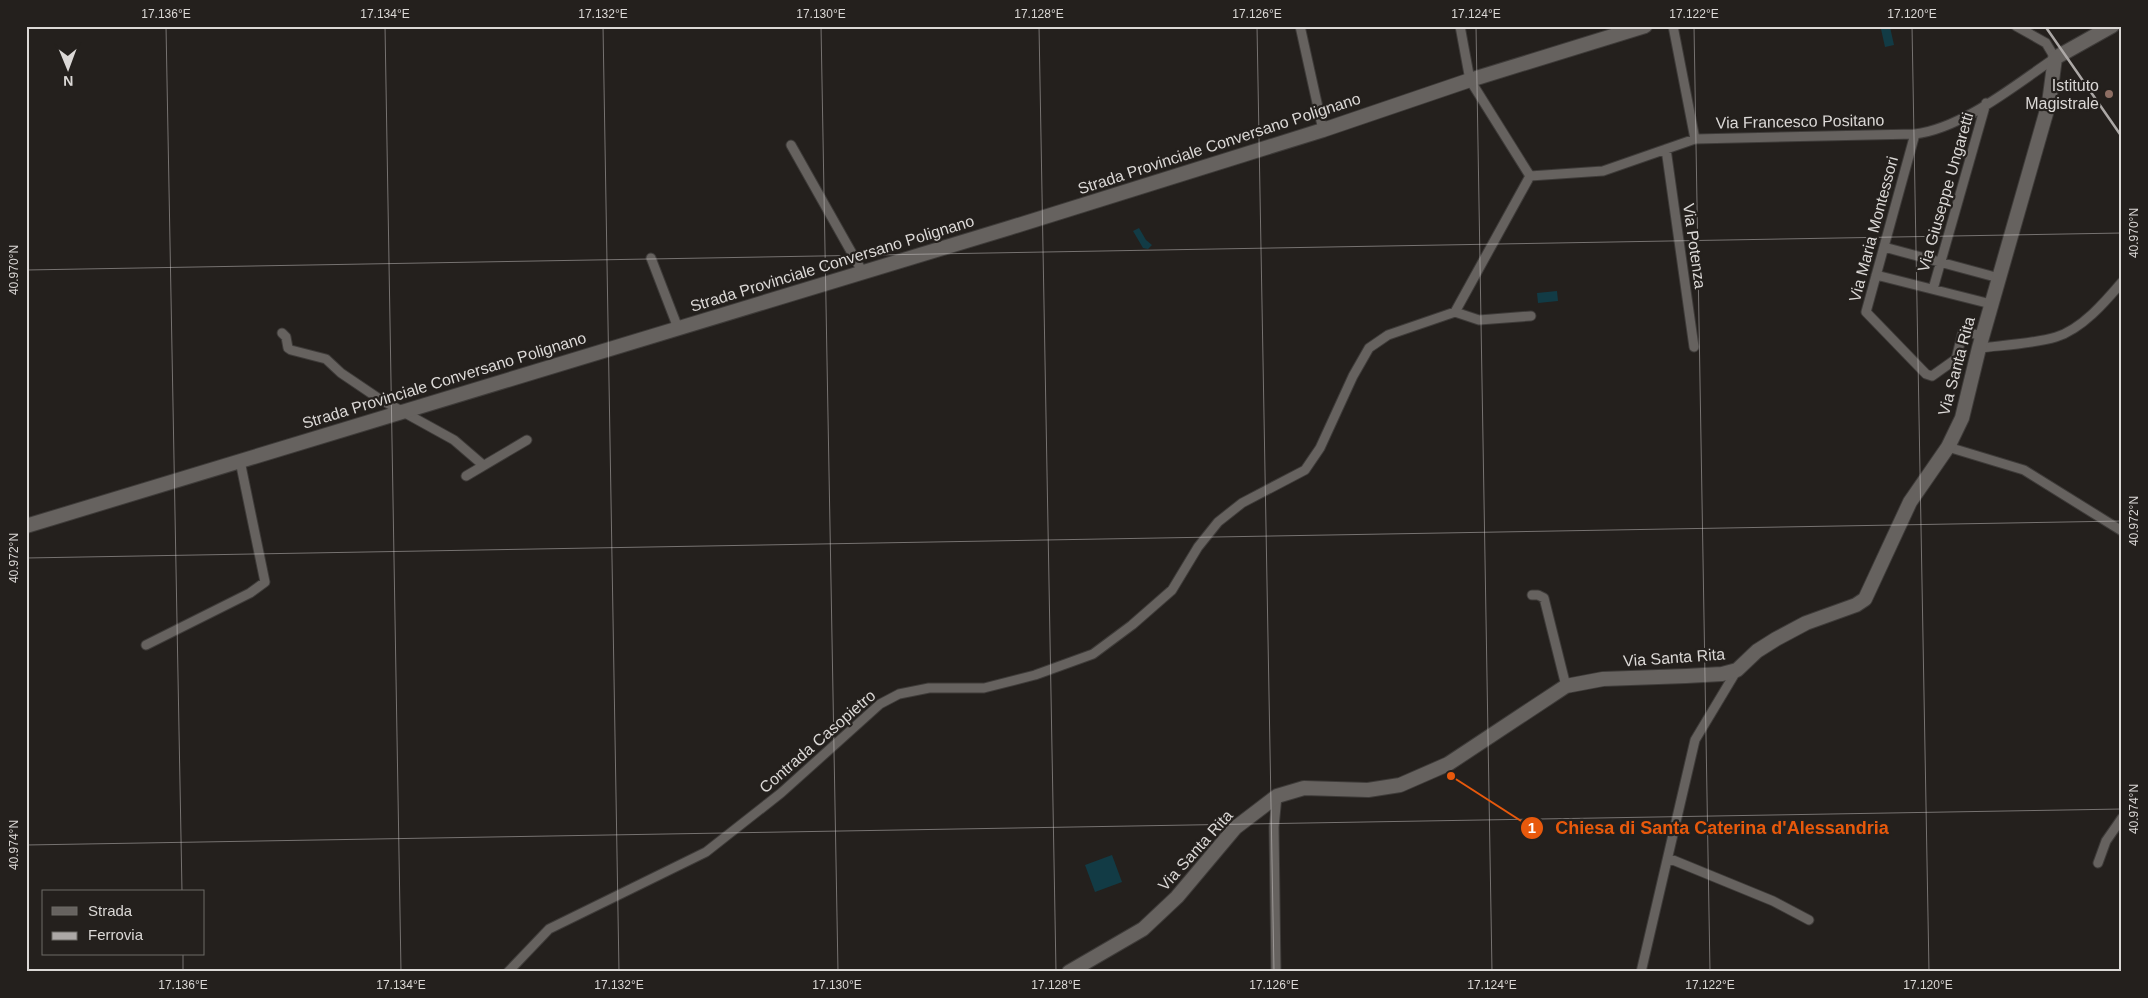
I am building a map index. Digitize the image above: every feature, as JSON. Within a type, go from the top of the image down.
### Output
[{"type":"main road","name":"Strada Provinciale Conversano Polignano","points":[[26,526],[1323,130],[1470,80],[1646,26]]},
{"type":"main road","points":[[2056,58],[2112,26]]},
{"type":"main road","name":"Via Santa Rita","points":[[1069,972],[1143,929],[1177,897],[1235,828],[1277,796],[1304,788],[1368,790],[1382,789],[1408,782],[1448,764],[1566,686],[1603,679],[1722,674],[1737,670],[1752,656],[1776,639],[1806,623],[1856,605],[1864,599],[1910,502],[1948,447],[1962,418],[1998,278],[2049,102],[2056,58]]},
{"type":"street","points":[[1300,26],[1323,130]]},
{"type":"street","points":[[1460,26],[1470,80],[1530,176],[1455,312],[1479,320],[1530,316]]},
{"type":"street","points":[[1673,26],[1695,139]]},
{"type":"street","points":[[2016,26],[2046,43],[2056,58]]},
{"type":"street","name":"Via Francesco Positano","points":[[1530,176],[1604,171],[1695,139],[1915,134],[1936,130],[1949,125],[1986,103],[2056,58]]},
{"type":"street","name":"Via Giuseppe Ungaretti","points":[[1933,289],[1986,103]]},
{"type":"street","name":"Via Maria Montessori","points":[[1915,134],[1866,312],[1926,374],[1932,376],[1956,359],[1963,331],[1981,342]]},
{"type":"street","points":[[791,145],[862,271]]},
{"type":"street","name":"Via Potenza","points":[[1666,149],[1694,347]]},
{"type":"street","points":[[1884,247],[1998,278]]},
{"type":"street","points":[[651,258],[678,328]]},
{"type":"street","points":[[1876,274],[1991,304]]},
{"type":"street","points":[[1981,342],[2046,339],[2063,334],[2096,310],[2122,282]]},
{"type":"street","name":"Contrada Casopietro","points":[[508,972],[549,929],[706,852],[781,793],[880,704],[899,694],[929,688],[984,688],[1036,675],[1093,654],[1132,625],[1172,590],[1198,548],[1218,522],[1242,503],[1305,470],[1320,448],[1352,376],[1369,348],[1388,335],[1455,312]]},
{"type":"street","points":[[282,333],[286,337],[288,348],[291,350],[326,359],[341,373],[362,387],[454,440],[483,465]]},
{"type":"street","points":[[466,476],[527,440]]},
{"type":"street","points":[[1948,447],[2024,470],[2122,531]]},
{"type":"street","points":[[146,645],[261,587],[265,582],[240,461]]},
{"type":"street","points":[[1532,595],[1538,594],[1544,598],[1566,686]]},
{"type":"street","points":[[1641,972],[1696,740],[1737,670]]},
{"type":"street","points":[[1276,972],[1274,827],[1277,796]]},
{"type":"street","points":[[2098,863],[2106,841],[2122,818]]},
{"type":"street","points":[[1668,858],[1773,901],[1809,920]]},
{"type":"water","points":[[1890,27],[1894,45],[1885,47],[1881,29]]},
{"type":"water","points":[[1139,228],[1146,240],[1152,245],[1148,249],[1143,248],[1133,231]]},
{"type":"water","points":[[1557,291],[1558,301],[1538,303],[1537,293]]},
{"type":"water","points":[[1112,855],[1122,882],[1095,892],[1085,865]]},
{"type":"railway","points":[[2045,26],[2122,137]]},
{"type":"place","name":"Istituto Magistrale","points":[[2109,94]]},
{"type":"place","name":"Chiesa di Santa Caterina d'Alessandria","points":[[1451,776]]}]
